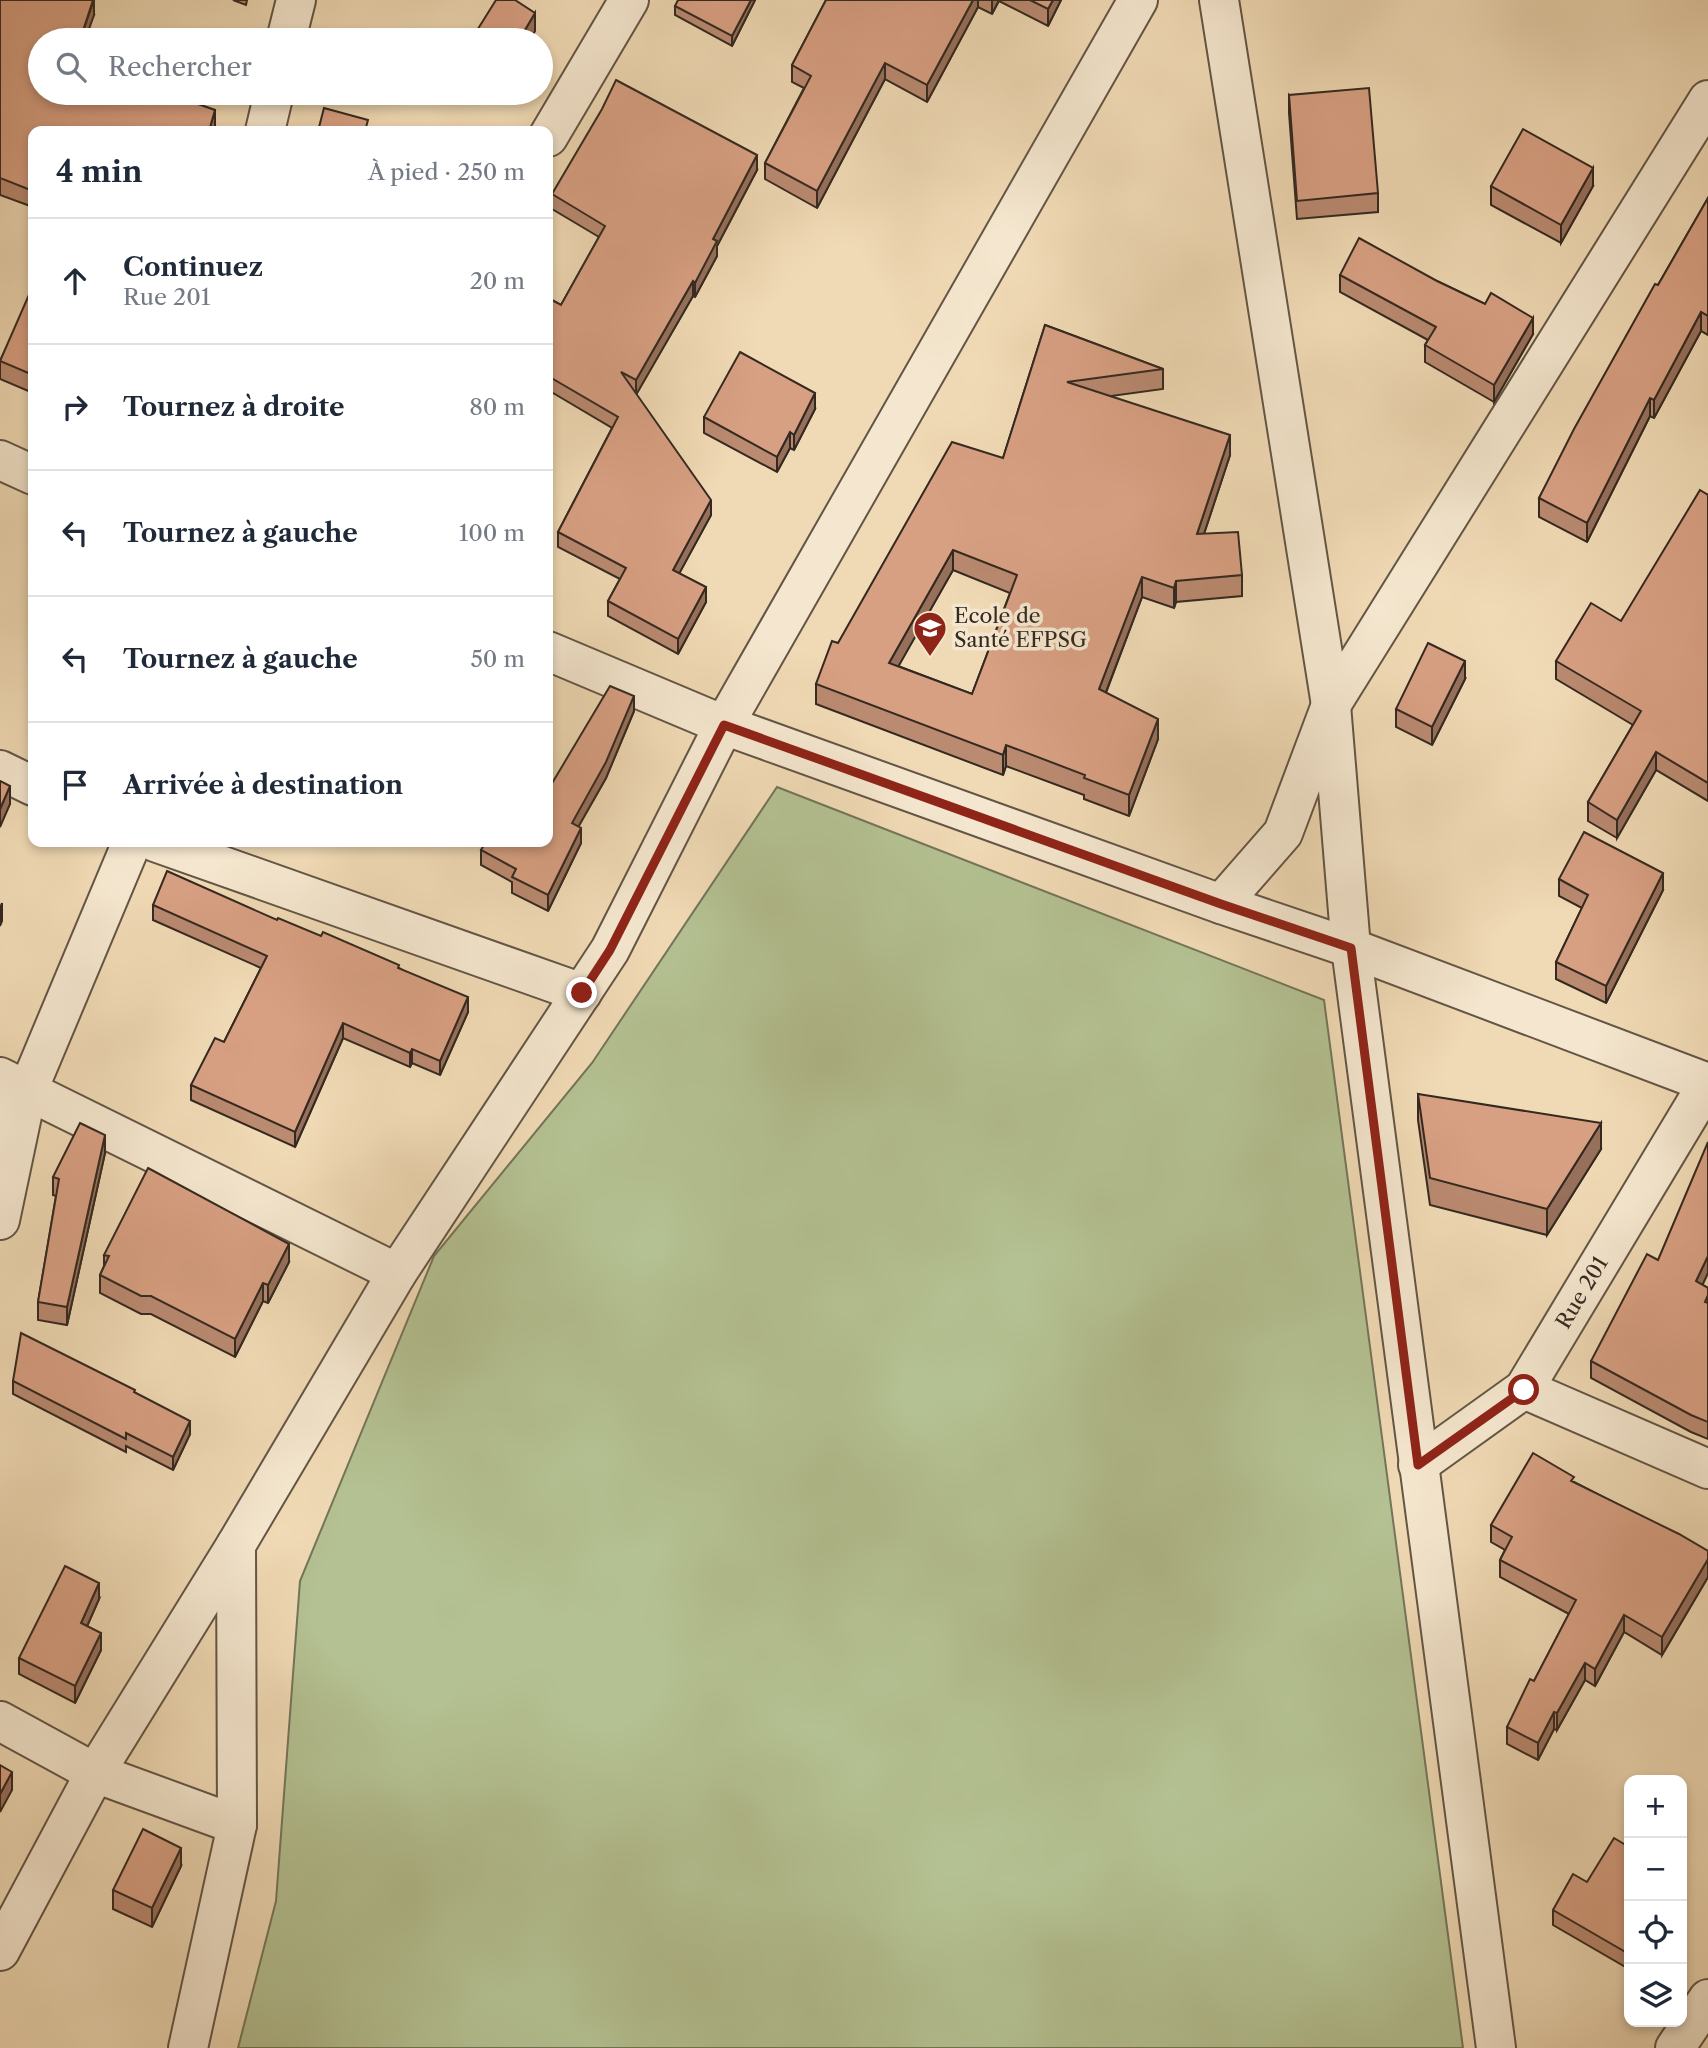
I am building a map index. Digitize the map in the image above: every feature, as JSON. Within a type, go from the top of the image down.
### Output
[{"type":"street","points":[[289,28],[296,0]]},
{"type":"street","points":[[553,129],[629,0]]},
{"type":"street","points":[[0,1951],[95,1773],[236,1545],[397,1273],[610,950],[724,725],[1138,0]]},
{"type":"street","points":[[1219,0],[1331,705],[1351,948],[1496,2048]]},
{"type":"street","points":[[1221,904],[1283,833],[1331,705],[1708,100]]},
{"type":"street","points":[[266,126],[271,105]]},
{"type":"street","points":[[0,460],[28,473]]},
{"type":"street","points":[[553,652],[724,725],[1221,904],[1351,948],[1708,1083]]},
{"type":"street","points":[[0,770],[28,784]]},
{"type":"street","points":[[0,1134],[14,1084],[130,847]]},
{"type":"street","points":[[169,847],[582,993]]},
{"type":"street","name":"Rue 201","points":[[1418,1465],[1524,1390],[1708,1083]]},
{"type":"street","points":[[14,1084],[397,1273]]},
{"type":"street","points":[[0,1220],[14,1084]]},
{"type":"street","points":[[1524,1390],[1708,1469]]},
{"type":"street","points":[[188,2048],[237,1825],[236,1545]]},
{"type":"street","points":[[0,1721],[95,1773],[237,1825]]},
{"type":"street","points":[[1675,2048],[1708,1999]]},
{"type":"green space","points":[[777,787],[1324,1000],[1463,2048],[238,2048],[276,1901],[300,1581],[434,1256],[592,1063]]},
{"type":"building","points":[[0,0],[93,0],[84,28],[28,28],[28,105],[201,105],[215,110],[210,126],[28,126],[28,189],[0,178]]},
{"type":"building","points":[[496,0],[515,0],[535,13],[526,28],[478,28]]},
{"type":"building","points":[[678,0],[751,0],[732,36],[675,6]]},
{"type":"building","points":[[826,0],[973,0],[927,85],[885,63],[817,191],[765,163],[811,76],[792,65]]},
{"type":"building","points":[[1030,0],[1053,0],[1048,9]]},
{"type":"building","points":[[616,80],[757,155],[713,239],[717,241],[695,283],[693,281],[636,380],[621,372],[711,500],[673,570],[706,587],[678,639],[608,601],[626,568],[558,532],[618,417],[553,379],[553,301],[561,305],[605,226],[553,192]]},
{"type":"building","points":[[1369,88],[1378,193],[1297,201],[1289,95]]},
{"type":"building","points":[[324,108],[368,120],[366,126],[319,126]]},
{"type":"building","points":[[1523,129],[1593,168],[1561,225],[1491,186]]},
{"type":"building","points":[[1708,198],[1708,316],[1701,312],[1654,400],[1650,398],[1587,523],[1539,498],[1574,429],[1655,284],[1658,285]]},
{"type":"building","points":[[1359,238],[1485,304],[1491,293],[1533,318],[1494,385],[1425,345],[1436,327],[1340,275]]},
{"type":"building","points":[[28,297],[28,373],[0,361]]},
{"type":"building","points":[[1045,325],[1163,369],[1067,382],[1230,435],[1197,534],[1238,532],[1242,575],[1176,581],[1174,588],[1142,577],[1099,689],[1158,719],[1129,795],[1006,745],[1003,755],[816,684],[832,641],[838,643],[952,442],[1003,458]],"holes":[[[953,550],[1017,575],[972,694],[889,663]]]},
{"type":"building","points":[[740,352],[815,393],[794,435],[790,432],[777,457],[704,417]]},
{"type":"building","points":[[1700,490],[1708,495],[1708,783],[1656,752],[1617,820],[1588,802],[1641,711],[1556,661],[1591,603],[1621,621]]},
{"type":"building","points":[[1428,643],[1465,661],[1432,727],[1396,709]]},
{"type":"building","points":[[610,686],[634,696],[606,762],[572,823],[581,828],[548,895],[512,877],[516,869],[481,850],[483,847],[553,847],[553,782]]},
{"type":"building","points":[[0,781],[10,786],[0,809]]},
{"type":"building","points":[[1584,832],[1663,873],[1606,986],[1556,962],[1588,895],[1559,879]]},
{"type":"building","points":[[167,871],[277,920],[278,918],[321,936],[323,932],[399,965],[398,968],[468,997],[440,1061],[412,1049],[410,1053],[343,1023],[295,1132],[191,1085],[215,1038],[224,1042],[267,956],[153,905]]},
{"type":"building","points":[[1418,1094],[1601,1123],[1547,1209],[1430,1178]]},
{"type":"building","points":[[80,1123],[105,1135],[67,1307],[38,1302],[59,1179],[53,1177]]},
{"type":"building","points":[[1708,1142],[1708,1256],[1696,1281],[1708,1288],[1705,1302],[1708,1303],[1708,1422],[1591,1361],[1647,1254],[1658,1260]]},
{"type":"building","points":[[148,1168],[289,1244],[268,1285],[263,1283],[235,1339],[151,1296],[141,1296],[100,1275],[109,1256],[104,1255]]},
{"type":"building","points":[[21,1333],[190,1421],[173,1457],[126,1433],[126,1439],[13,1381]]},
{"type":"building","points":[[1533,1453],[1574,1477],[1571,1481],[1708,1551],[1708,1559],[1662,1637],[1624,1615],[1595,1669],[1585,1663],[1538,1743],[1507,1727],[1530,1679],[1534,1681],[1576,1600],[1500,1560],[1512,1537],[1491,1525]]},
{"type":"building","points":[[65,1566],[99,1583],[81,1623],[101,1633],[75,1686],[19,1658]]},
{"type":"building","points":[[0,1765],[12,1772],[0,1794]]},
{"type":"building","points":[[143,1829],[181,1848],[152,1908],[113,1890]]},
{"type":"building","points":[[1614,1838],[1624,1844],[1624,1951],[1553,1910],[1573,1874],[1587,1882]]},
{"type":"place","name":"Ecole de Santé EFPSG","points":[[930,658]]},
{"type":"route","points":[[582,993],[610,950],[724,725],[1221,904],[1351,948],[1418,1465],[1524,1390]]}]
